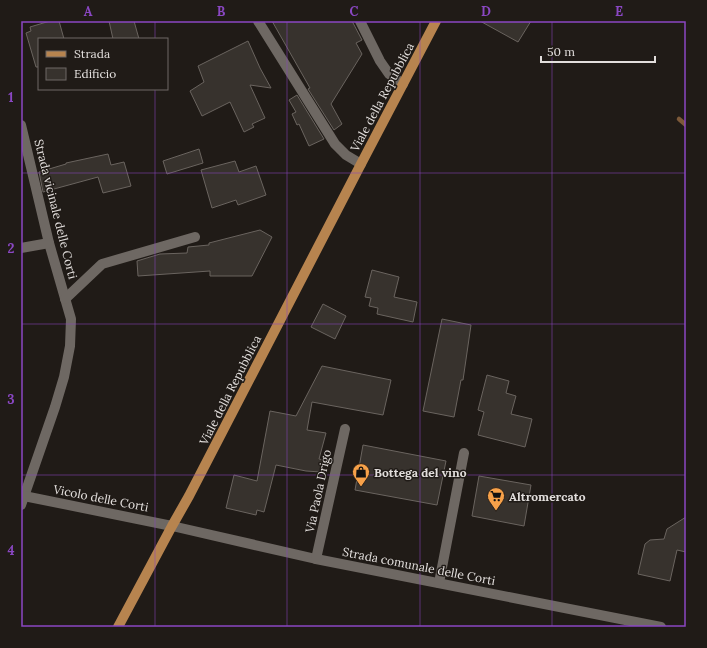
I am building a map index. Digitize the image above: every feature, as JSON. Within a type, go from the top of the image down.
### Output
[{"type":"main road","name":"Viale della Repubblica","points":[[118,627],[197,481],[436,21]]},
{"type":"street","name":"Viale della Repubblica","points":[[258,21],[335,144],[346,155],[361,164]]},
{"type":"street","points":[[360,21],[380,61],[389,74],[403,84]]},
{"type":"street","name":"Strada vicinale delle Corti","points":[[21,128],[49,243],[71,319],[70,346],[64,377],[23,501]]},
{"type":"street","name":"Strada vicinale delle Corti","points":[[65,299],[102,264],[195,237]]},
{"type":"street","points":[[21,248],[49,243]]},
{"type":"street","name":"Via Paola Drigo","points":[[316,559],[345,429]]},
{"type":"street","points":[[439,583],[464,453]]},
{"type":"street","name":"Vicolo delle Corti","points":[[23,501],[172,526]]},
{"type":"street","name":"Strada comunale delle Corti","points":[[172,526],[316,559],[661,627]]},
{"type":"building","points":[[50,21],[59,21],[64,38],[38,38],[38,67],[36,67],[26,33],[31,31],[30,27]]},
{"type":"building","points":[[109,21],[134,21],[139,38],[113,38]]},
{"type":"building","points":[[272,21],[352,21],[362,40],[356,43],[362,54],[331,104],[342,124],[334,130],[308,89],[310,88]]},
{"type":"building","points":[[480,21],[531,21],[518,42]]},
{"type":"building","points":[[248,41],[271,88],[250,85],[265,118],[252,124],[254,127],[244,132],[230,102],[202,116],[190,91],[204,82],[198,66]]},
{"type":"building","points":[[297,95],[324,139],[309,146],[299,124],[297,125],[292,114],[296,112],[289,100]]},
{"type":"building","points":[[199,149],[203,163],[167,174],[163,161]]},
{"type":"building","points":[[108,154],[111,165],[124,162],[131,186],[103,193],[98,177],[43,192],[39,172],[66,163]]},
{"type":"building","points":[[235,161],[239,172],[256,166],[266,195],[238,205],[236,200],[212,208],[201,170]]},
{"type":"building","points":[[260,230],[272,237],[252,276],[210,276],[210,271],[138,276],[137,261],[160,254],[187,253],[188,247],[209,245],[209,243]]},
{"type":"building","points":[[372,270],[399,277],[394,297],[417,302],[413,322],[377,314],[378,308],[369,306],[371,298],[365,297]]},
{"type":"building","points":[[323,304],[346,316],[335,339],[311,327]]},
{"type":"building","points":[[442,319],[471,325],[463,380],[461,380],[454,417],[423,411]]},
{"type":"building","points":[[322,366],[391,380],[383,415],[312,402],[307,430],[326,433],[319,459],[323,460],[321,472],[306,471],[276,465],[264,512],[257,510],[256,515],[226,508],[234,475],[257,481],[270,411],[296,416]]},
{"type":"building","points":[[487,375],[509,381],[506,393],[516,396],[511,414],[532,419],[525,447],[478,435],[484,412],[478,410]]},
{"type":"building","points":[[363,445],[446,461],[437,505],[355,490]]},
{"type":"building","points":[[479,476],[531,485],[524,526],[472,516]]},
{"type":"building","points":[[686,517],[686,552],[677,550],[670,581],[638,574],[645,544],[650,540],[664,539],[667,529]]},
{"type":"waterway","points":[[679,119],[686,125]]},
{"type":"place","name":"Bottega del vino","points":[[361,487]]},
{"type":"place","name":"Altromercato","points":[[496,511]]}]
